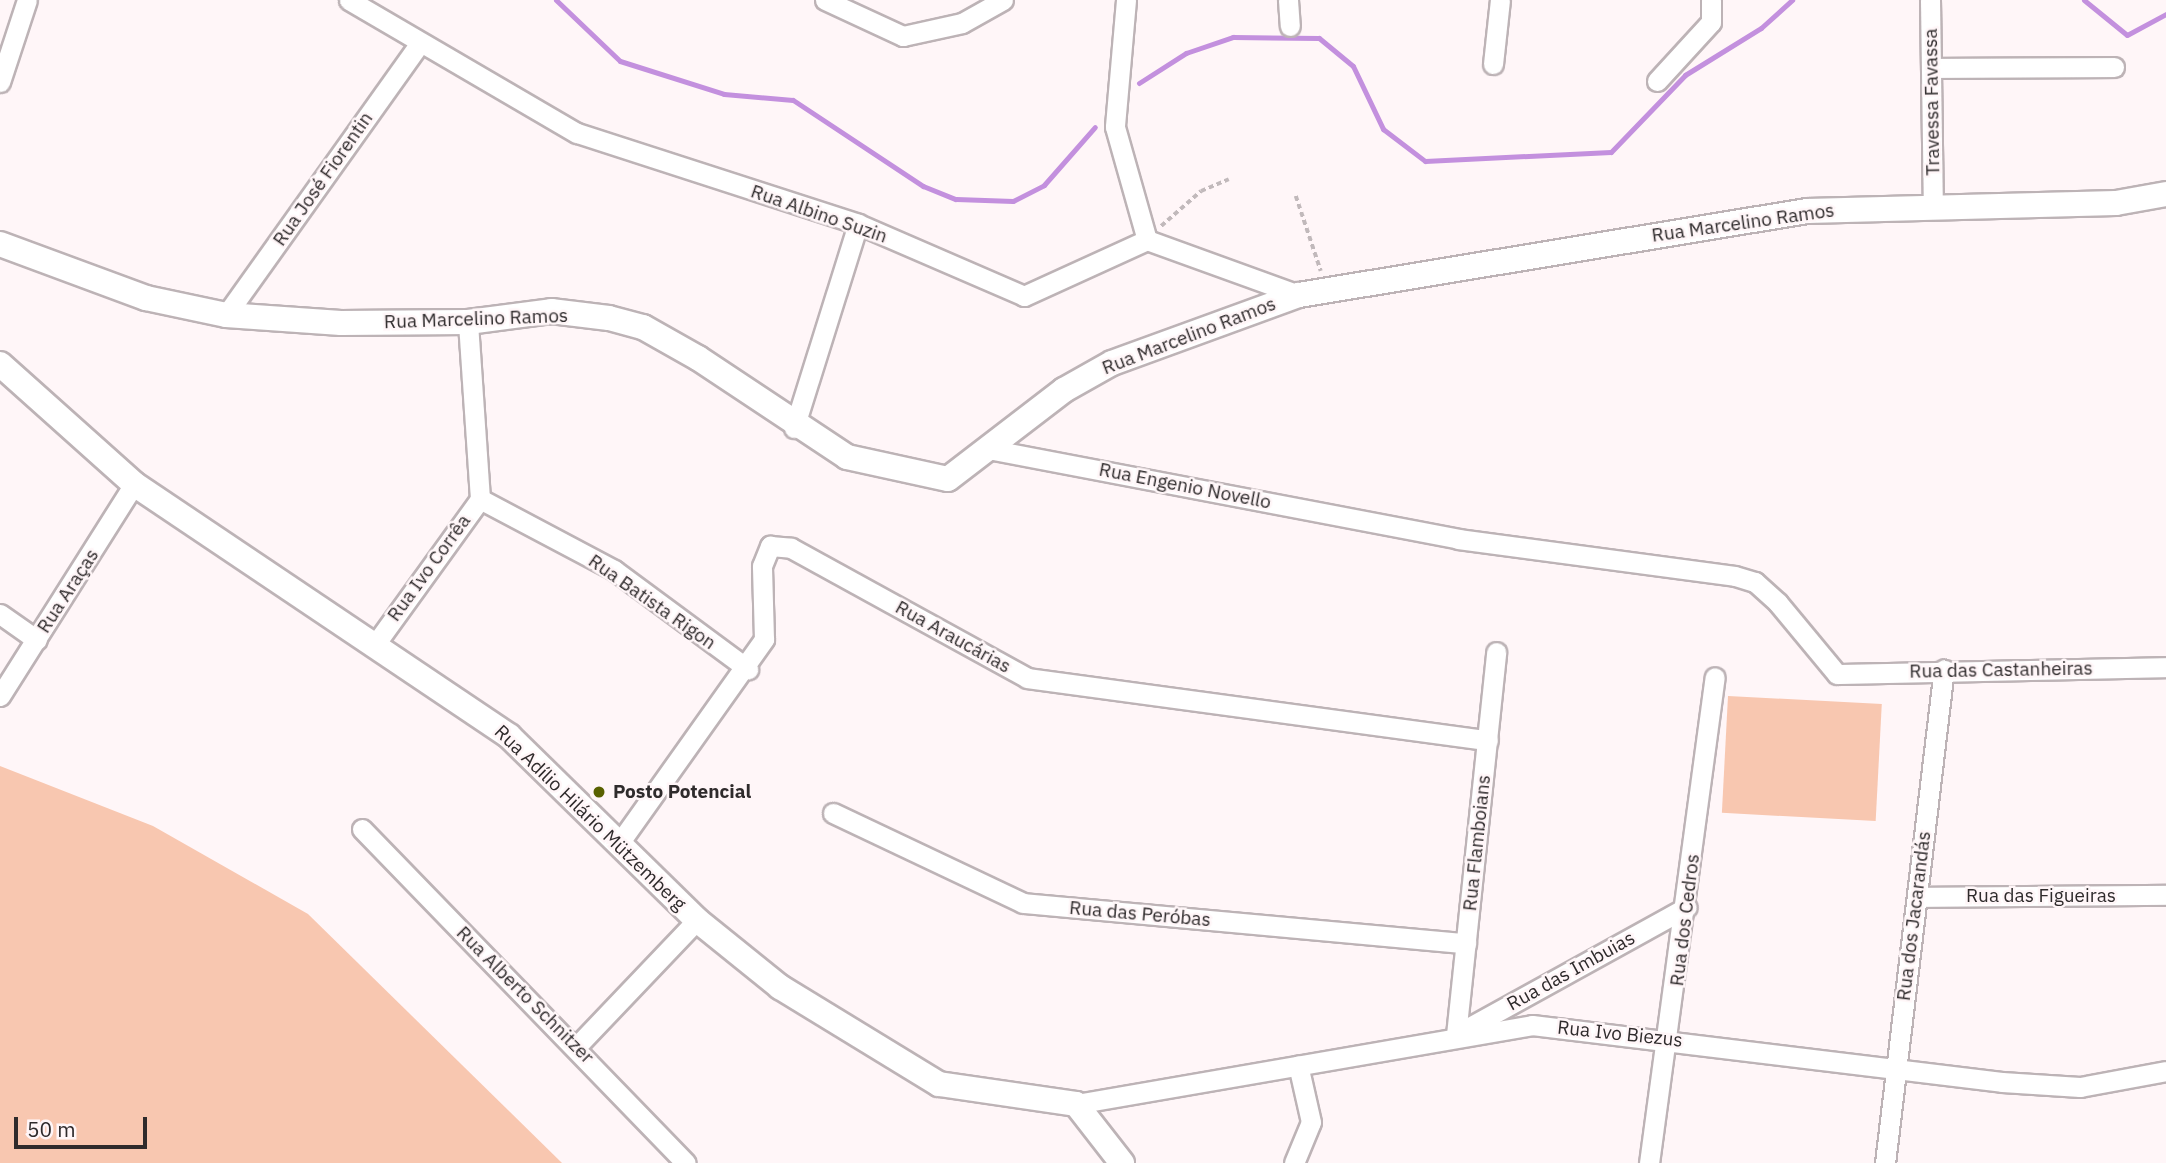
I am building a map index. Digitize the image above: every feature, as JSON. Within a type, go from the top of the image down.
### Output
[{"type":"main road","name":"Rua Marcelino Ramos","points":[[0,244],[146,298],[226,315],[468,322],[551,312],[643,327],[794,428],[847,457],[948,479],[1064,390],[1112,363],[1299,295],[1807,211],[1933,205],[2116,204],[2166,194]]},
{"type":"main road","name":"Rua Adílio Hilário Mützemberg","points":[[0,364],[134,484],[509,736],[697,920],[780,987],[939,1084],[1076,1104]]},
{"type":"main road","points":[[1076,1104],[1122,1163]]},
{"type":"street","points":[[0,82],[27,0]]},
{"type":"street","name":"Rua Albino Suzin","points":[[349,0],[577,133],[858,224],[1024,296],[1147,240]]},
{"type":"street","points":[[825,0],[903,36],[962,23],[1003,0]]},
{"type":"street","points":[[1126,0],[1115,127],[1147,240],[1299,295]]},
{"type":"street","points":[[1288,0],[1290,26]]},
{"type":"street","points":[[1493,64],[1500,0]]},
{"type":"street","points":[[1657,81],[1711,22],[1711,0]]},
{"type":"street","name":"Travessa Favassa","points":[[1930,0],[1933,205]]},
{"type":"street","name":"Rua José Fiorentin","points":[[226,315],[420,43]]},
{"type":"street","points":[[1931,68],[2114,67]]},
{"type":"street","points":[[794,428],[858,224]]},
{"type":"street","name":"Rua Ivo Corrêa","points":[[374,646],[480,499],[468,322]]},
{"type":"street","name":"Rua Engenio Novello","points":[[988,449],[1382,526],[1745,579],[1777,603],[1837,674]]},
{"type":"street","name":"Rua Araças","points":[[0,696],[134,484]]},
{"type":"street","name":"Rua Batista Rigon","points":[[480,499],[614,570],[748,669]]},
{"type":"street","name":"Rua Araucárias","points":[[620,842],[748,669],[764,639],[762,566],[770,547],[792,548],[1027,678],[1488,740]]},
{"type":"street","points":[[0,614],[37,640]]},
{"type":"street","name":"Rua Flamboians","points":[[1456,1035],[1496,652]]},
{"type":"street","name":"Rua das Castanheiras","points":[[1837,674],[2166,667]]},
{"type":"street","name":"Rua dos Jacarandás","points":[[1885,1163],[1944,670]]},
{"type":"street","name":"Rua dos Cedros","points":[[1649,1163],[1669,1038],[1715,677]]},
{"type":"street","name":"Rua das Peróbas","points":[[833,813],[1023,903],[1466,943]]},
{"type":"street","name":"Rua Alberto Schnitzer","points":[[362,829],[577,1046],[686,1163]]},
{"type":"street","name":"Rua das Figueiras","points":[[1917,897],[2166,895]]},
{"type":"street","name":"Rua das Imbuias","points":[[1456,1035],[1686,907]]},
{"type":"street","points":[[577,1046],[697,920]]},
{"type":"street","name":"Rua Ivo Biezus","points":[[1076,1104],[1456,1035],[1532,1025],[1669,1038],[1896,1072],[2080,1087],[2166,1071]]},
{"type":"street","points":[[1294,1163],[1311,1122],[1298,1065]]},
{"type":"path","points":[[1147,240],[1201,191],[1229,179]]},
{"type":"path","points":[[1296,196],[1315,264],[1325,276]]},
{"type":"shaded area","points":[[1728,696],[1882,704],[1876,821],[1722,813]]},
{"type":"shaded area","points":[[0,766],[153,826],[308,914],[562,1163],[0,1163]]},
{"type":"waterway","points":[[556,0],[620,61],[724,94],[793,100],[923,186],[956,199],[1013,201],[1044,185],[1095,127]]},
{"type":"waterway","points":[[1139,83],[1186,53],[1233,37],[1319,38],[1353,66],[1383,129],[1425,161],[1611,152],[1685,75],[1761,28],[1792,0]]},
{"type":"waterway","points":[[2084,0],[2127,35],[2166,14]]},
{"type":"place","name":"Posto Potencial","points":[[599,792]]}]
